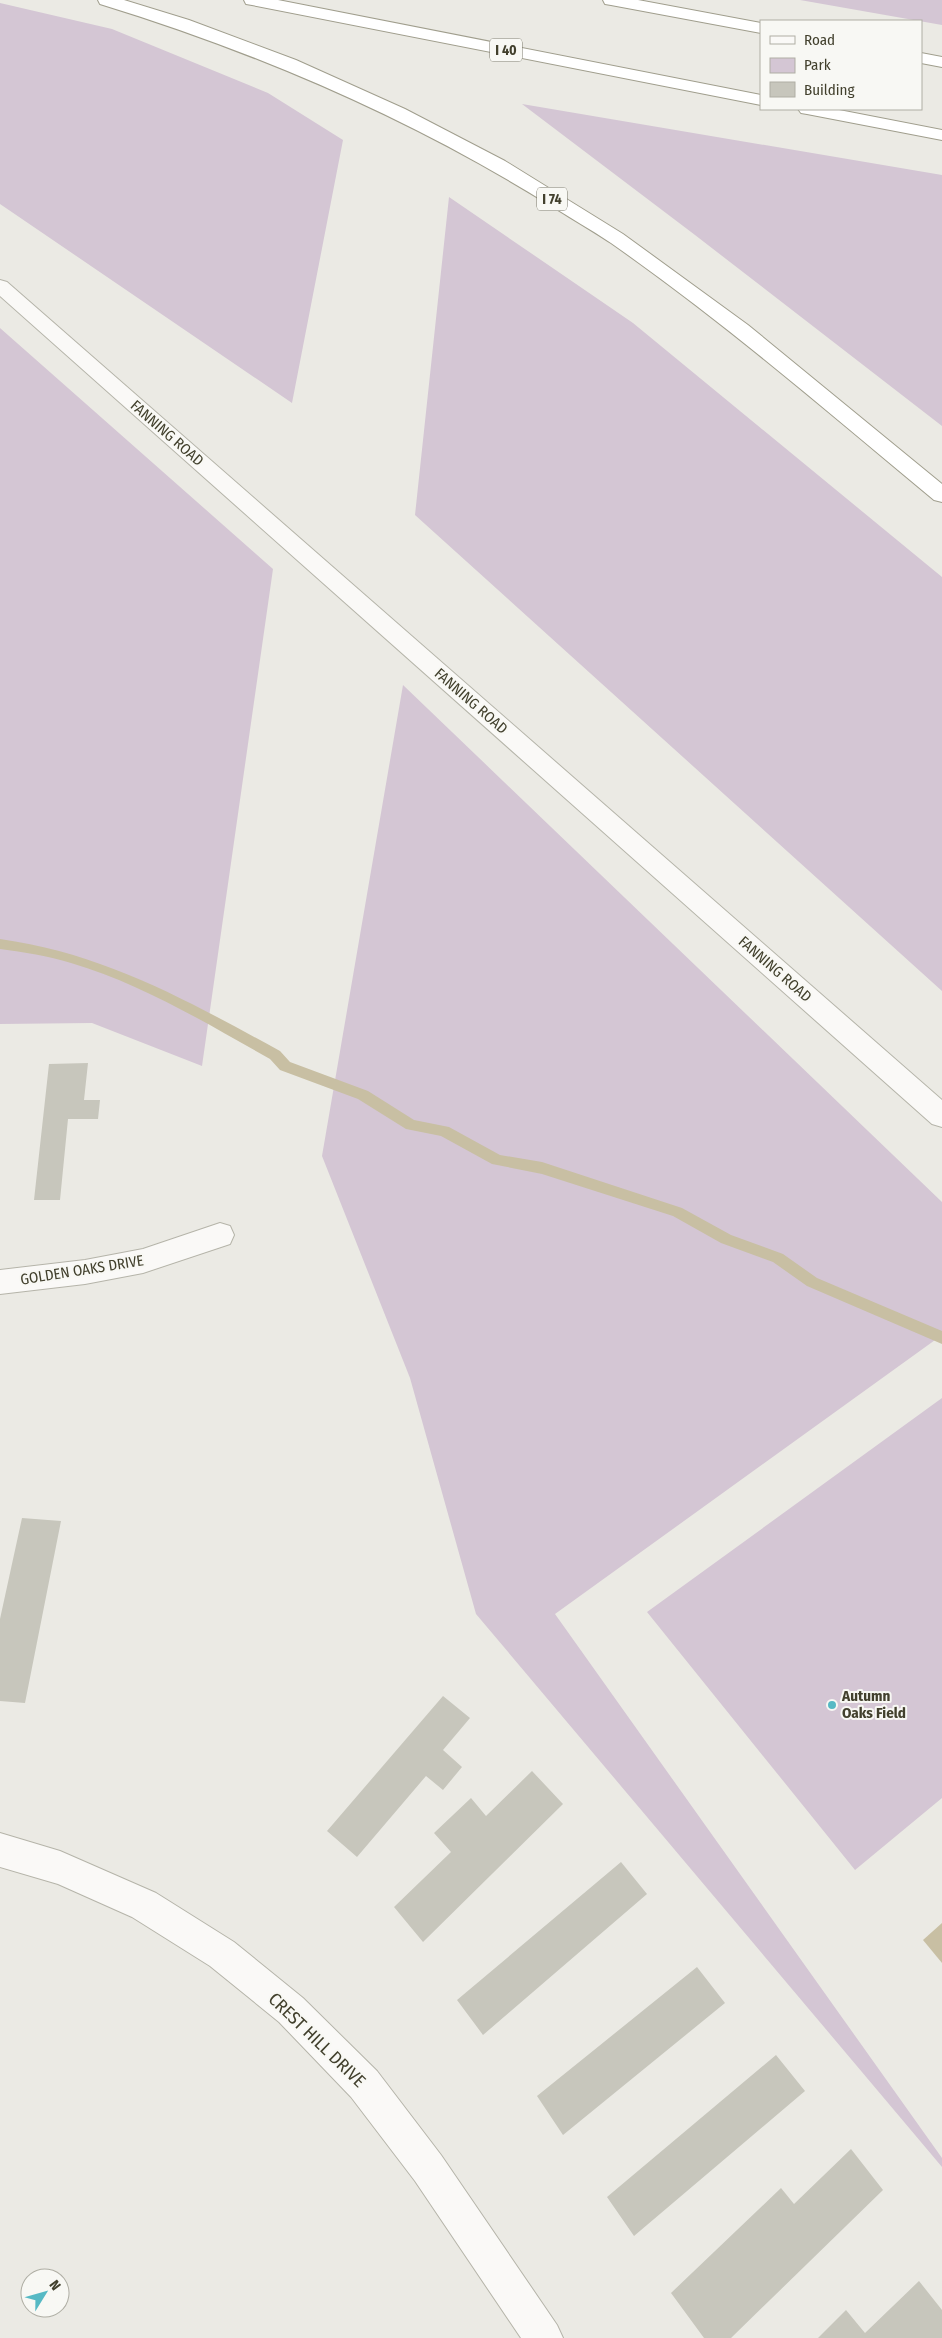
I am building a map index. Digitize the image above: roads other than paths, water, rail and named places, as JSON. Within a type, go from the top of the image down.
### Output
[{"type":"highway","name":"I 74","points":[[106,0],[183,24],[290,64],[398,113],[498,165],[616,238],[741,329],[942,495]]},
{"type":"highway","name":"I 40","points":[[252,0],[760,100]]},
{"type":"highway","points":[[611,0],[760,28]]},
{"type":"highway","points":[[922,58],[942,62]]},
{"type":"highway","points":[[812,110],[942,135]]},
{"type":"street","name":"FANNING ROAD","points":[[0,286],[942,1116]]},
{"type":"street","name":"GOLDEN OAKS DRIVE","points":[[0,1282],[85,1272],[143,1261],[220,1235]]},
{"type":"street","name":"CREST HILL DRIVE","points":[[0,1850],[60,1868],[144,1906],[222,1954],[291,2010],[364,2084],[428,2168],[544,2338]]},
{"type":"waterway","points":[[0,944],[36,949],[72,958],[142,985],[210,1019],[275,1055],[285,1066],[363,1095],[411,1125],[444,1131],[497,1160],[542,1168],[677,1212],[726,1239],[778,1258],[812,1282],[942,1338]]},
{"type":"place","name":"Autumn Oaks Field","points":[[832,1705]]}]
